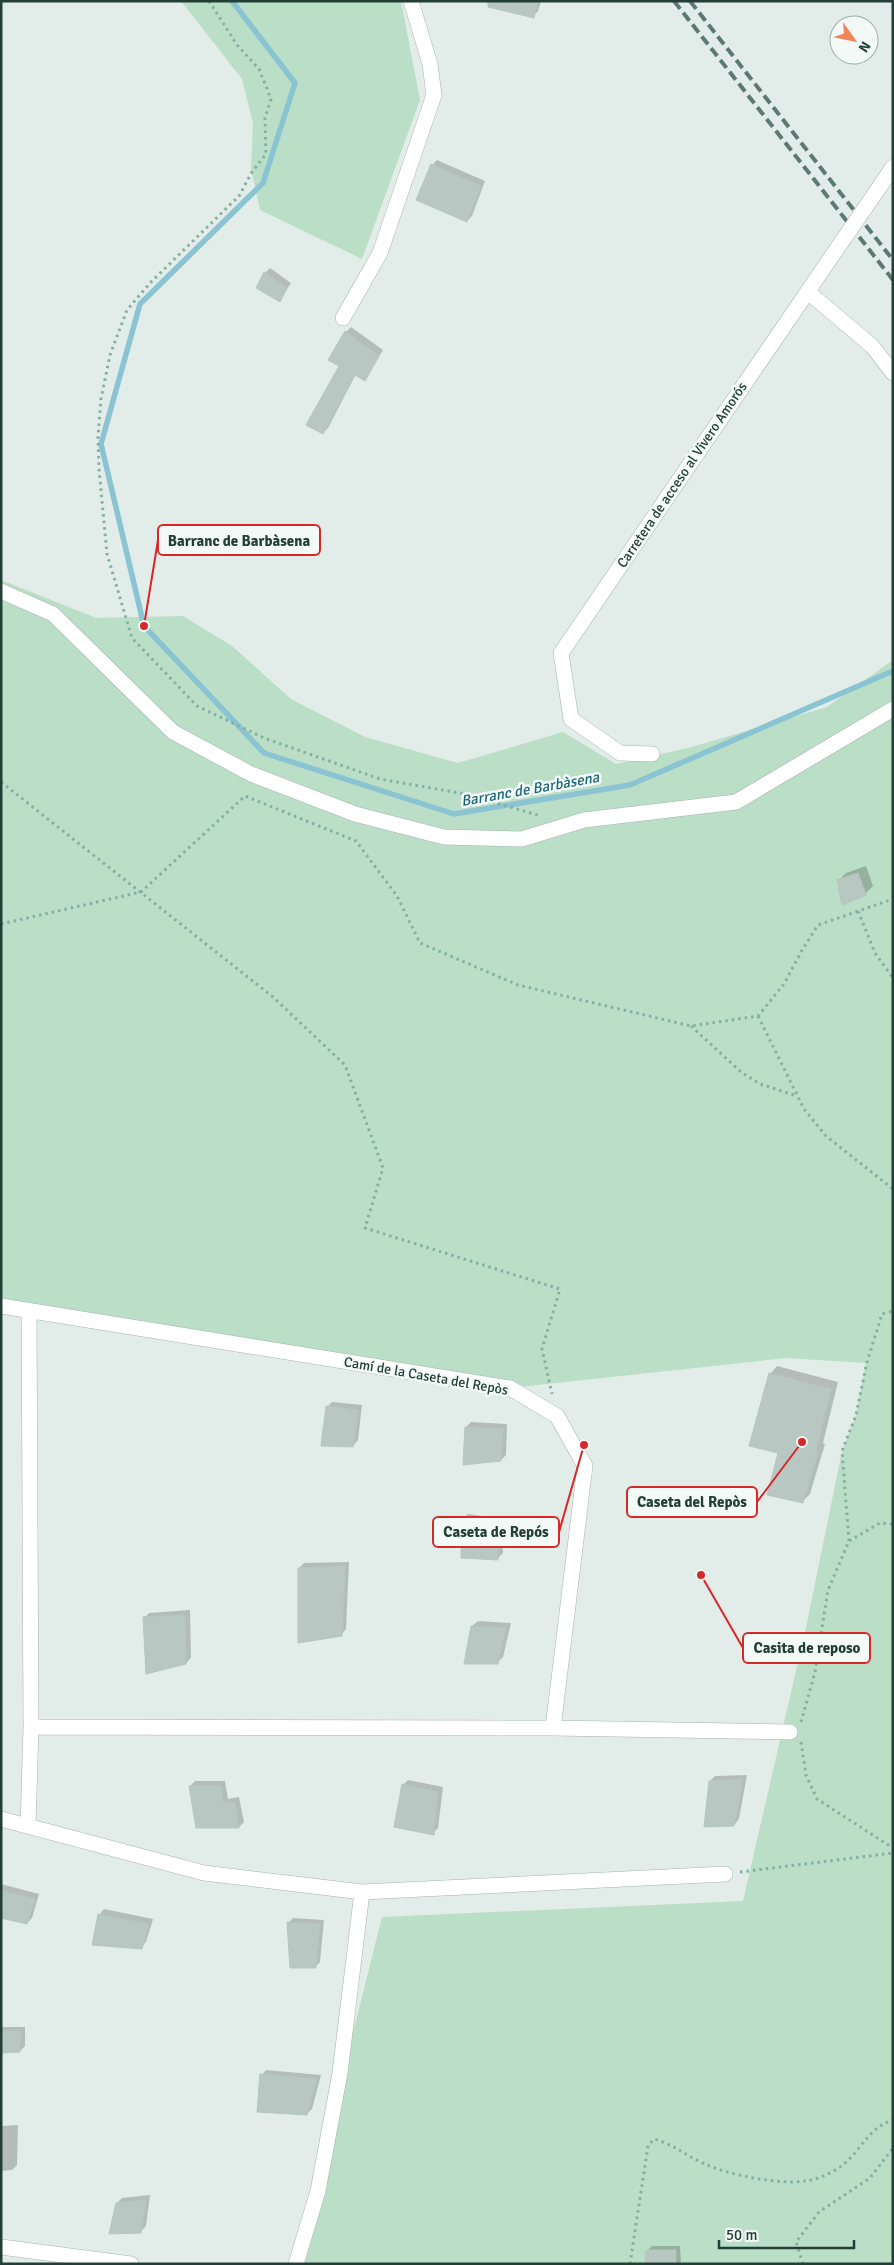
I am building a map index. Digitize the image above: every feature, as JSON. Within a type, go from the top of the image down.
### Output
[{"type":"street","points":[[342,318],[380,253],[434,95],[430,64],[411,1]]},
{"type":"street","name":"Carretera de acceso al Vivero Amorós","points":[[652,754],[620,753],[571,719],[561,653],[893,167]]},
{"type":"street","points":[[808,292],[872,346],[893,373]]},
{"type":"street","points":[[1,591],[53,614],[173,732],[250,774],[355,814],[444,837],[522,839],[584,820],[736,802],[893,709]]},
{"type":"street","name":"Camí de la Caseta del Repòs","points":[[1,1306],[510,1388],[557,1416],[585,1466],[553,1728]]},
{"type":"street","points":[[28,1826],[31,1727],[29,1311]]},
{"type":"street","points":[[31,1727],[794,1729]]},
{"type":"street","points":[[1,1819],[204,1873],[362,1892],[725,1874]]},
{"type":"street","points":[[296,2264],[318,2191],[340,2073],[362,1892]]},
{"type":"street","points":[[1,2247],[131,2264]]},
{"type":"path","points":[[208,1],[237,45],[259,69],[270,99],[265,118],[266,154],[239,196],[150,283],[127,310],[110,355],[101,400],[98,437],[99,469],[107,554],[132,638],[197,706],[264,738],[380,779],[465,794],[543,817]]},
{"type":"path","points":[[1,782],[273,997],[345,1065],[384,1168],[365,1228],[560,1289],[542,1349],[557,1416]]},
{"type":"path","points":[[1,924],[141,892],[245,796],[356,841],[397,896],[420,943],[518,985],[691,1026],[758,1016],[784,984],[801,952],[818,926],[893,899]]},
{"type":"path","points":[[858,911],[875,953],[893,978]]},
{"type":"path","points":[[758,1016],[804,1109],[826,1136],[893,1189]]},
{"type":"path","points":[[691,1026],[747,1076],[760,1084],[797,1096]]},
{"type":"path","points":[[893,1311],[882,1314],[866,1362],[856,1415],[842,1450],[849,1541],[828,1590],[815,1672],[794,1729],[806,1775],[818,1799],[893,1848]]},
{"type":"path","points":[[849,1541],[880,1523],[893,1524]]},
{"type":"path","points":[[725,1874],[893,1853]]},
{"type":"path","points":[[630,2264],[648,2146],[654,2139],[678,2148],[704,2164],[747,2178],[786,2182],[805,2181],[819,2178],[838,2168],[861,2147],[870,2132],[893,2120]]},
{"type":"path","points":[[803,2264],[796,2242],[819,2212],[870,2178],[893,2148]]},
{"type":"green space","points":[[181,1],[401,1],[420,100],[362,259],[260,210],[251,168],[253,123],[242,79]]},
{"type":"green space","points":[[1,580],[96,618],[183,616],[232,646],[291,699],[365,737],[458,763],[563,732],[616,764],[692,747],[827,707],[893,660],[893,2264],[295,2264],[382,1917],[743,1901],[807,1623],[842,1451],[856,1415],[866,1363],[786,1358],[510,1388],[1,1308]]},
{"type":"building","points":[[488,1],[538,1],[534,18],[488,7]]},
{"type":"building","points":[[431,164],[481,186],[467,222],[416,200]]},
{"type":"building","points":[[264,272],[287,288],[280,302],[256,288]]},
{"type":"building","points":[[345,331],[379,356],[365,381],[355,375],[323,434],[306,425],[339,366],[328,360]]},
{"type":"building","points":[[858,873],[866,895],[842,905],[837,880]]},
{"type":"building","points":[[769,1373],[831,1389],[816,1451],[818,1452],[803,1503],[767,1495],[778,1453],[749,1446]]},
{"type":"building","points":[[326,1406],[358,1410],[353,1447],[321,1446]]},
{"type":"building","points":[[465,1427],[503,1429],[501,1461],[463,1465]]},
{"type":"building","points":[[462,1519],[498,1523],[498,1560],[461,1558]]},
{"type":"building","points":[[345,1566],[342,1636],[298,1643],[298,1568]]},
{"type":"building","points":[[185,1615],[186,1664],[146,1674],[143,1617]]},
{"type":"building","points":[[471,1626],[506,1628],[498,1664],[464,1664]]},
{"type":"building","points":[[743,1779],[734,1826],[704,1827],[709,1781]]},
{"type":"building","points":[[402,1784],[438,1792],[434,1835],[394,1827]]},
{"type":"building","points":[[189,1786],[221,1786],[223,1803],[235,1802],[239,1828],[196,1828]]},
{"type":"building","points":[[1,1890],[35,1899],[27,1924],[1,1918]]},
{"type":"building","points":[[98,1914],[149,1924],[142,1949],[92,1945]]},
{"type":"building","points":[[287,1922],[320,1924],[316,1968],[290,1968]]},
{"type":"building","points":[[1,2031],[21,2031],[20,2052],[1,2053]]},
{"type":"building","points":[[260,2074],[317,2079],[307,2115],[257,2112]]},
{"type":"building","points":[[146,2200],[141,2233],[109,2234],[116,2203]]},
{"type":"building","points":[[646,2250],[676,2250],[676,2264],[645,2264]]},
{"type":"waterway","name":"Barranc de Barbàsena","points":[[232,1],[295,83],[263,183],[140,304],[101,444],[144,626],[264,753],[454,814],[630,785],[893,671]]},
{"type":"railway","points":[[674,1],[893,280]]},
{"type":"railway","points":[[690,1],[893,260]]},
{"type":"place","name":"Barranc de Barbàsena","points":[[144,626]]},
{"type":"place","name":"Caseta del Repòs","points":[[802,1442]]},
{"type":"place","name":"Caseta de Repós","points":[[584,1445]]},
{"type":"place","name":"Casita de reposo","points":[[701,1575]]}]
